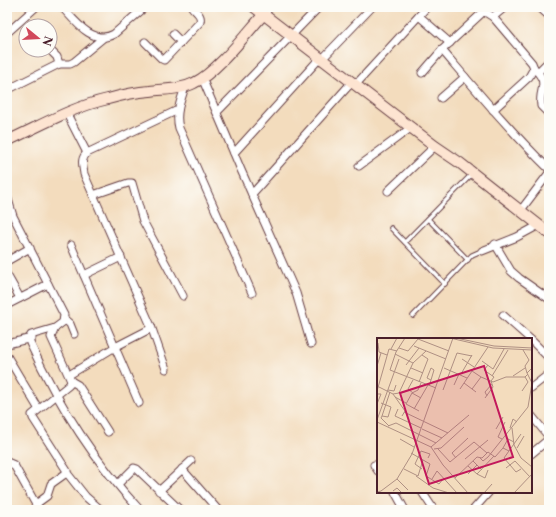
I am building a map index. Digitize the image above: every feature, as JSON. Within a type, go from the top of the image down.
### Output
[{"type":"street","points":[[28,18],[36,7]]},
{"type":"street","points":[[62,7],[89,33],[103,38],[114,34],[141,8]]},
{"type":"street","points":[[145,42],[164,60],[197,25],[201,18],[192,7]]},
{"type":"street","points":[[254,7],[266,10],[435,146],[522,208]]},
{"type":"street","points":[[217,112],[319,7]]},
{"type":"street","points":[[234,153],[323,56],[372,7]]},
{"type":"street","points":[[252,194],[355,82],[427,7]]},
{"type":"street","points":[[493,17],[505,7]]},
{"type":"street","points":[[539,7],[549,16]]},
{"type":"street","points":[[7,141],[66,112],[80,107],[138,92],[185,87],[202,78],[220,63],[266,10]]},
{"type":"street","points":[[422,73],[442,50],[482,13],[485,12],[493,17],[532,63],[541,76],[543,82],[541,106],[549,114]]},
{"type":"street","points":[[419,16],[450,43]]},
{"type":"street","points":[[7,34],[18,28]]},
{"type":"street","points":[[173,34],[181,42]]},
{"type":"street","points":[[7,90],[59,64],[70,64],[74,62],[103,38]]},
{"type":"street","points":[[442,50],[493,110],[549,169]]},
{"type":"street","points":[[57,58],[59,64]]},
{"type":"street","points":[[493,110],[536,70],[549,61]]},
{"type":"street","points":[[441,98],[465,77]]},
{"type":"street","points":[[202,78],[296,293],[311,344]]},
{"type":"street","points":[[355,82],[416,123],[544,226],[549,233]]},
{"type":"street","points":[[185,87],[178,110],[177,122],[252,293]]},
{"type":"street","points":[[166,369],[151,326],[84,174],[82,163],[83,157],[87,154],[178,110]]},
{"type":"street","points":[[66,112],[87,154]]},
{"type":"street","points":[[359,166],[412,127]]},
{"type":"street","points":[[388,191],[435,146]]},
{"type":"street","points":[[522,208],[548,176]]},
{"type":"street","points":[[93,195],[132,183],[143,221],[183,296]]},
{"type":"street","points":[[7,196],[13,216],[64,315],[64,319],[70,324],[74,334]]},
{"type":"street","points":[[482,251],[495,244],[544,226]]},
{"type":"street","points":[[495,244],[511,271],[549,299]]},
{"type":"street","points":[[71,245],[138,403]]},
{"type":"street","points":[[7,261],[30,248]]},
{"type":"street","points":[[84,275],[121,257]]},
{"type":"street","points":[[7,275],[20,298]]},
{"type":"street","points":[[7,305],[48,284]]},
{"type":"street","points":[[502,315],[528,338]]},
{"type":"street","points":[[64,319],[63,322],[55,328],[31,335],[30,343],[56,396],[83,439],[140,510]]},
{"type":"street","points":[[70,378],[115,347],[148,330],[151,326]]},
{"type":"street","points":[[55,328],[51,341],[70,378],[78,385],[108,432]]},
{"type":"street","points":[[7,344],[31,338]]},
{"type":"street","points":[[532,342],[549,358]]},
{"type":"street","points":[[7,356],[38,408]]},
{"type":"street","points":[[532,387],[549,374]]},
{"type":"street","points":[[70,378],[71,383],[56,396],[38,408],[32,415],[66,468],[67,472],[86,497],[101,510]]},
{"type":"street","points":[[532,416],[549,438],[532,453]]},
{"type":"street","points":[[159,490],[191,461]]},
{"type":"street","points":[[7,462],[14,465],[37,507],[47,496],[51,484],[67,472]]},
{"type":"street","points":[[118,484],[134,468],[137,469],[180,510]]},
{"type":"street","points":[[182,469],[218,510]]},
{"type":"street","points":[[396,493],[405,510]]},
{"type":"street","points":[[423,493],[434,510]]},
{"type":"street","points":[[472,510],[488,493]]},
{"type":"lane","points":[[404,242],[473,173]]},
{"type":"lane","points":[[428,219],[468,260]]},
{"type":"lane","points":[[391,228],[445,284]]},
{"type":"lane","points":[[413,316],[472,255],[482,251]]}]
